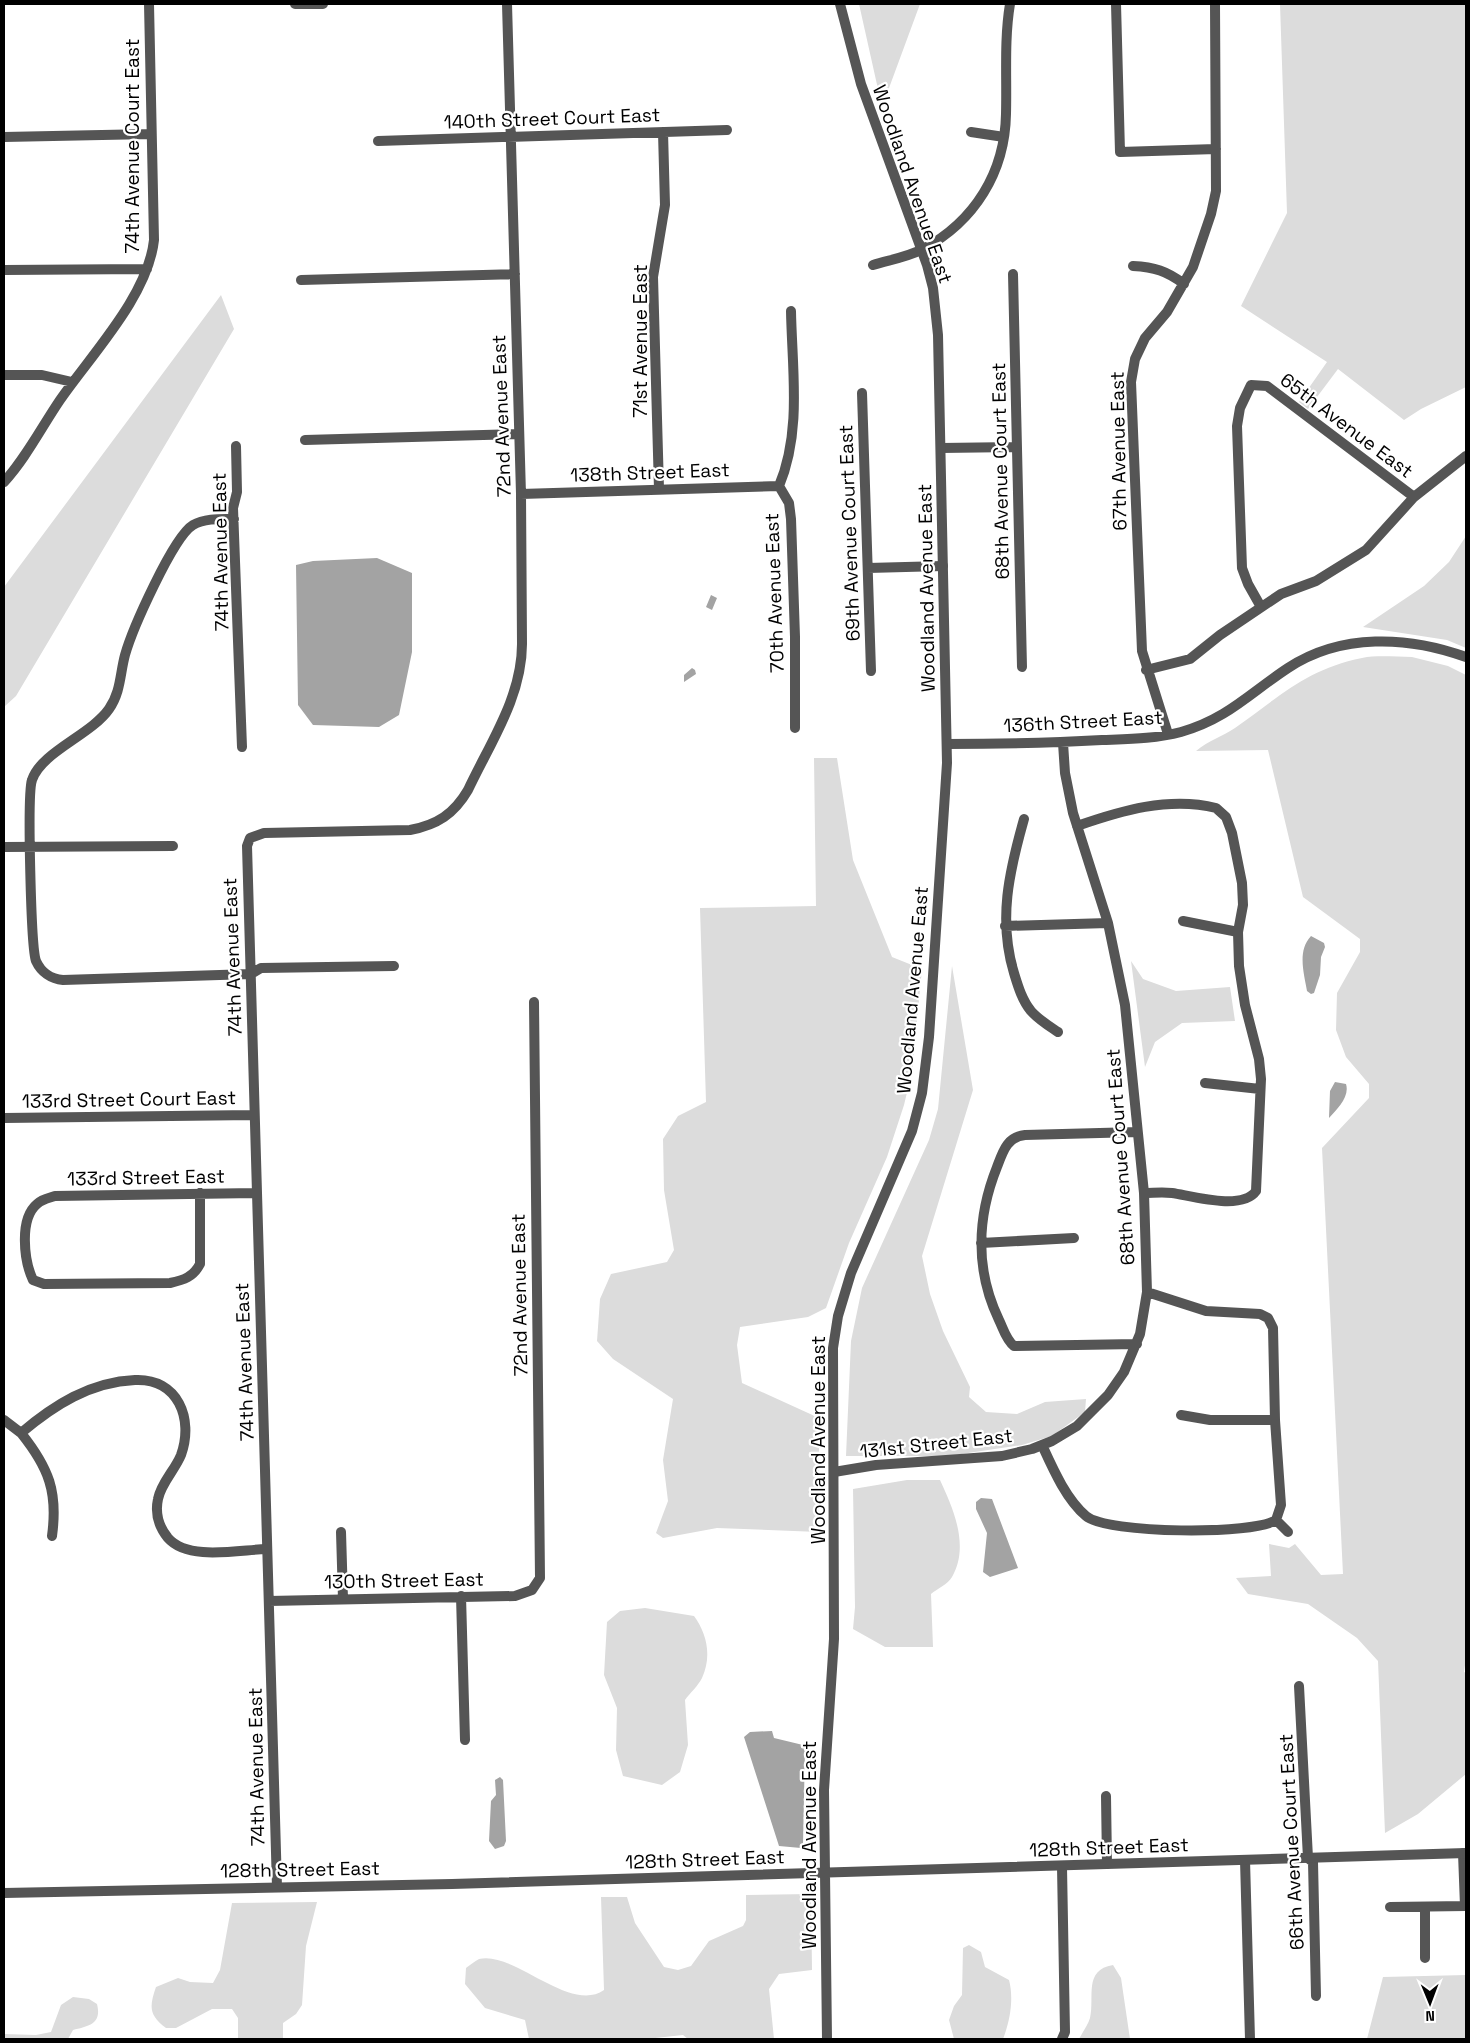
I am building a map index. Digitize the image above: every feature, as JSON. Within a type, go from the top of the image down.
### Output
[{"type":"street","name":"74th Avenue Court East","points":[[4,482],[19,465],[31,443],[72,382],[135,296],[147,269],[154,240],[149,4]]},
{"type":"street","points":[[295,4],[323,4]]},
{"type":"street","name":"72nd Avenue East","points":[[250,838],[264,833],[410,830],[437,822],[454,810],[468,790],[514,693],[522,663],[521,494],[507,4]]},
{"type":"street","name":"Woodland Avenue East","points":[[827,2039],[825,1754],[834,1638],[832,1360],[838,1316],[859,1252],[905,1150],[922,1093],[929,1037],[947,744],[941,448],[936,312],[933,288],[921,250],[860,84],[840,4]]},
{"type":"street","points":[[873,265],[921,250],[952,229],[983,197],[997,167],[1004,137],[1006,114],[1006,31],[1010,4]]},
{"type":"street","points":[[1116,4],[1120,152],[1216,149]]},
{"type":"street","name":"67th Avenue East","points":[[1168,734],[1146,670],[1142,650],[1138,596],[1132,382],[1135,359],[1145,338],[1167,312],[1193,267],[1211,214],[1216,191],[1215,4]]},
{"type":"street","name":"140th Street Court East","points":[[378,141],[727,130]]},
{"type":"street","name":"71st Avenue East","points":[[659,489],[653,286],[665,205],[663,132]]},
{"type":"street","points":[[971,132],[1004,137]]},
{"type":"street","points":[[4,137],[151,134]]},
{"type":"street","points":[[1133,266],[1153,267],[1167,272],[1184,284]]},
{"type":"street","points":[[4,270],[147,269]]},
{"type":"street","points":[[301,280],[515,274]]},
{"type":"street","name":"68th Avenue Court East","points":[[1013,274],[1022,667]]},
{"type":"street","name":"70th Avenue East","points":[[790,312],[794,429],[785,471],[779,486],[789,504],[791,519],[795,637],[795,728]]},
{"type":"street","points":[[4,375],[42,375],[72,382]]},
{"type":"street","name":"65th Avenue East","points":[[1261,607],[1248,584],[1242,568],[1237,426],[1240,408],[1251,385],[1266,386],[1414,498]]},
{"type":"street","name":"69th Avenue Court East","points":[[862,393],[870,671]]},
{"type":"street","points":[[305,440],[519,434]]},
{"type":"street","name":"74th Avenue East","points":[[236,446],[234,518],[242,748]]},
{"type":"street","points":[[941,448],[1016,447]]},
{"type":"street","points":[[1146,670],[1190,659],[1220,635],[1281,594],[1316,581],[1366,550],[1414,498],[1466,456]]},
{"type":"street","name":"138th Street East","points":[[521,494],[779,486]]},
{"type":"street","points":[[234,518],[206,521],[187,530],[167,562],[136,622],[124,657],[117,694],[110,707],[92,727],[61,749],[34,774],[30,792],[32,943],[36,962],[50,977],[63,980],[251,974],[261,968],[394,966]]},
{"type":"street","points":[[868,568],[943,566]]},
{"type":"street","name":"136th Street East","points":[[947,744],[1064,743],[1139,739],[1181,732],[1226,714],[1289,667],[1320,652],[1347,644],[1410,642],[1433,646],[1466,657]]},
{"type":"street","name":"68th Avenue Court East","points":[[1042,1445],[1077,1426],[1108,1396],[1124,1372],[1137,1344],[1144,1318],[1147,1292],[1144,1193],[1125,1005],[1108,923],[1077,826],[1067,787],[1064,743]]},
{"type":"street","points":[[1077,826],[1137,808],[1207,806],[1219,809],[1226,817],[1232,833],[1240,868],[1243,905],[1238,932],[1241,982],[1259,1059],[1257,1182],[1253,1195],[1235,1201],[1223,1201],[1172,1193],[1144,1193]]},
{"type":"street","points":[[1024,819],[1008,879],[1005,926],[1010,958],[1022,997],[1031,1011],[1058,1032]]},
{"type":"street","name":"74th Avenue East","points":[[250,838],[247,846],[277,1887]]},
{"type":"street","points":[[4,847],[173,846]]},
{"type":"street","points":[[1183,922],[1238,932]]},
{"type":"street","points":[[1005,926],[1108,923]]},
{"type":"street","name":"72nd Avenue East","points":[[534,1002],[541,1548],[541,1573],[536,1586]]},
{"type":"street","points":[[1205,1083],[1260,1089]]},
{"type":"street","name":"133rd Street Court East","points":[[4,1118],[254,1115]]},
{"type":"street","points":[[1137,1132],[1018,1136],[1008,1142],[990,1185],[981,1244],[982,1270],[989,1295],[1011,1344],[1021,1347],[1137,1344]]},
{"type":"street","name":"133rd Street East","points":[[200,1194],[200,1264],[196,1272],[182,1280],[170,1283],[38,1283],[33,1280],[27,1264],[26,1229],[31,1212],[37,1204],[55,1196],[257,1193]]},
{"type":"street","points":[[981,1244],[1074,1238]]},
{"type":"street","points":[[1042,1445],[1063,1487],[1091,1519],[1109,1525],[1158,1530],[1253,1528],[1270,1524],[1276,1520],[1281,1505],[1275,1420],[1273,1328],[1266,1316],[1260,1314],[1206,1311],[1147,1292]]},
{"type":"street","points":[[21,1433],[62,1402],[102,1385],[139,1380],[156,1382],[170,1390],[180,1403],[184,1425],[182,1453],[158,1498],[157,1512],[164,1532],[172,1542],[190,1551],[266,1549]]},
{"type":"street","points":[[1181,1415],[1210,1420],[1275,1420]]},
{"type":"street","points":[[4,1420],[21,1433],[48,1471],[53,1491],[54,1520],[52,1536]]},
{"type":"street","name":"131st Street East","points":[[834,1472],[885,1464],[988,1458],[1018,1453],[1042,1445]]},
{"type":"street","points":[[1276,1520],[1288,1532]]},
{"type":"street","points":[[341,1532],[344,1599]]},
{"type":"street","name":"130th Street East","points":[[269,1601],[515,1596],[536,1586]]},
{"type":"street","points":[[461,1596],[464,1740]]},
{"type":"street","name":"66th Avenue Court East","points":[[1299,1686],[1308,1858],[1313,1862],[1316,1996]]},
{"type":"street","points":[[1106,1796],[1107,1864]]},
{"type":"street","points":[[1390,1908],[1465,1906],[1464,1853]]},
{"type":"street","name":"128th Street East","points":[[4,1893],[452,1884],[1464,1853]]},
{"type":"street","points":[[1244,1860],[1250,2039]]},
{"type":"street","points":[[1062,1866],[1065,2032],[1062,2039]]},
{"type":"street","points":[[1425,1907],[1425,1958]]},
{"type":"shaded area","points":[[859,4],[920,4],[882,107]]},
{"type":"shaded area","points":[[1280,4],[1466,4],[1466,387],[1421,409],[1404,420],[1338,369],[1308,409],[1299,402],[1327,362],[1241,306],[1287,213]]},
{"type":"shaded area","points":[[221,295],[234,329],[16,696],[4,707],[4,587]]},
{"type":"shaded area","points":[[1466,536],[1466,648],[1447,640],[1363,627],[1424,586],[1449,562]]},
{"type":"shaded area","points":[[377,558],[412,573],[412,652],[399,715],[379,727],[313,725],[298,705],[296,565],[313,561]]},
{"type":"shaded area","points":[[711,595],[717,598],[712,610],[706,607]]},
{"type":"shaded area","points":[[1368,657],[1412,657],[1448,666],[1466,675],[1466,1658],[1464,1672],[1466,1673],[1466,1774],[1418,1814],[1385,1833],[1378,1661],[1357,1638],[1308,1604],[1248,1594],[1236,1578],[1271,1576],[1269,1544],[1289,1548],[1295,1544],[1321,1575],[1343,1574],[1322,1148],[1369,1098],[1369,1084],[1346,1057],[1336,1030],[1337,993],[1360,952],[1360,939],[1303,897],[1268,750],[1196,751],[1235,728],[1294,686],[1325,669]]},
{"type":"shaded area","points":[[692,668],[696,674],[684,682],[684,675]]},
{"type":"shaded area","points":[[814,758],[837,758],[853,860],[892,957],[922,969],[912,1072],[904,1105],[887,1157],[849,1243],[826,1308],[808,1317],[740,1327],[737,1345],[742,1383],[819,1418],[819,1532],[717,1528],[663,1538],[656,1533],[668,1501],[663,1460],[673,1399],[613,1359],[597,1341],[600,1299],[611,1274],[667,1262],[674,1250],[664,1190],[663,1139],[678,1116],[706,1102],[700,908],[816,906]]},
{"type":"shaded area","points":[[1311,936],[1324,943],[1325,947],[1321,957],[1320,975],[1314,993],[1311,994],[1307,991],[1303,970],[1303,955],[1304,948]]},
{"type":"shaded area","points":[[1131,961],[1143,979],[1176,991],[1230,987],[1235,1021],[1182,1023],[1155,1042],[1145,1067]]},
{"type":"shaded area","points":[[952,966],[973,1090],[922,1256],[930,1294],[943,1331],[970,1387],[969,1397],[986,1412],[1017,1414],[1045,1402],[1086,1399],[1085,1412],[1052,1436],[1022,1445],[948,1456],[846,1456],[851,1341],[862,1288],[929,1140],[938,1109]]},
{"type":"shaded area","points":[[1335,1082],[1346,1084],[1347,1089],[1342,1102],[1329,1118],[1330,1091]]},
{"type":"shaded area","points":[[907,1480],[940,1480],[958,1527],[960,1553],[957,1565],[950,1580],[931,1594],[933,1647],[885,1647],[853,1629],[855,1607],[853,1489]]},
{"type":"shaded area","points":[[981,1498],[992,1499],[1018,1568],[990,1577],[983,1572],[987,1533],[976,1509],[976,1502]]},
{"type":"shaded area","points":[[645,1608],[694,1616],[702,1630],[707,1645],[707,1662],[702,1678],[685,1700],[688,1745],[680,1772],[662,1785],[623,1776],[616,1750],[617,1708],[604,1675],[607,1622],[620,1611]]},
{"type":"shaded area","points":[[772,1731],[774,1738],[803,1745],[805,1749],[803,1845],[801,1848],[779,1846],[744,1737],[750,1732]]},
{"type":"shaded area","points":[[500,1777],[503,1780],[506,1841],[504,1846],[495,1849],[489,1841],[491,1801],[496,1795],[495,1780]]},
{"type":"shaded area","points":[[811,1894],[812,1970],[779,1974],[769,1989],[774,2039],[688,2039],[683,2035],[646,2039],[529,2039],[525,2020],[485,2008],[465,1984],[466,1968],[479,1959],[493,1959],[508,1963],[558,1988],[575,1994],[590,1995],[604,1990],[601,1897],[627,1897],[635,1923],[664,1967],[678,1970],[691,1966],[709,1941],[743,1926],[746,1920],[746,1895]]},
{"type":"shaded area","points":[[317,1902],[306,1946],[302,2005],[296,2014],[283,2023],[283,2039],[238,2039],[238,2018],[232,2009],[212,2009],[176,2028],[166,2028],[156,2019],[152,2010],[152,2000],[156,1987],[178,1978],[190,1982],[213,1983],[220,1970],[232,1903]]},
{"type":"shaded area","points":[[969,1945],[981,1952],[985,1967],[1009,1980],[1010,2010],[1008,2025],[1003,2039],[954,2039],[949,2020],[954,2006],[962,1995],[963,1948]]},
{"type":"shaded area","points":[[1113,1965],[1121,1978],[1130,2039],[1079,2039],[1090,2018],[1094,1978],[1097,1972]]},
{"type":"shaded area","points":[[1466,1975],[1466,2039],[1367,2039],[1383,1977]]},
{"type":"shaded area","points":[[73,1997],[89,1999],[97,2004],[98,2016],[93,2023],[73,2030],[68,2039],[4,2039],[4,2034],[36,2035],[51,2032],[61,2005]]}]
